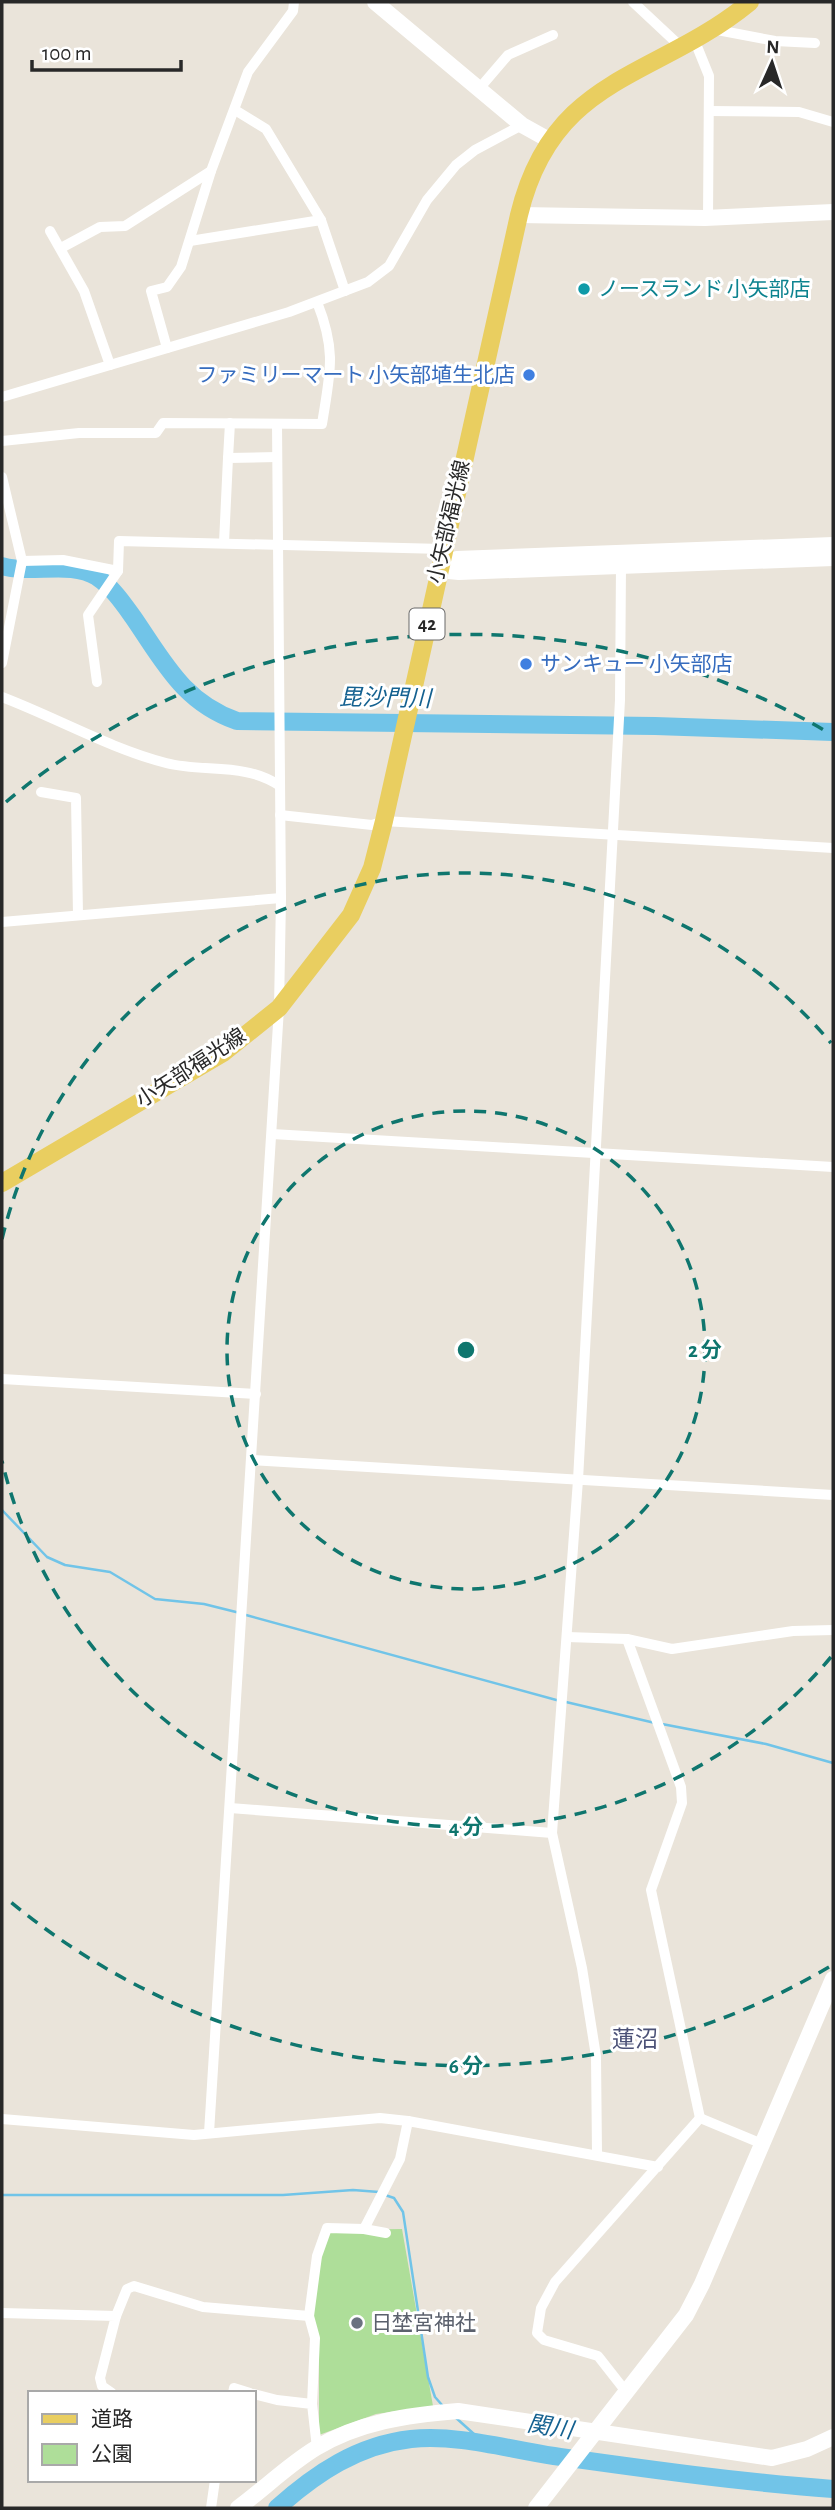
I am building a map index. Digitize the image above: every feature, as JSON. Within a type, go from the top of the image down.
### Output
[{"type":"main road","name":"小矢部福光線","points":[[2,1183],[223,1053],[279,1008],[351,915],[372,868],[384,821],[438,570],[526,187],[549,141],[586,100],[712,29],[750,2]]},
{"type":"street","points":[[167,348],[151,291],[167,287],[173,281],[190,241],[211,171],[248,72],[293,11],[294,2]]},
{"type":"street","points":[[375,2],[478,90],[522,125],[549,141]]},
{"type":"street","points":[[633,2],[687,42],[709,76],[708,218]]},
{"type":"street","points":[[712,29],[775,41],[815,43]]},
{"type":"street","points":[[478,90],[508,55],[553,34]]},
{"type":"street","points":[[235,110],[266,130],[321,220],[345,291]]},
{"type":"street","points":[[709,111],[799,112],[833,122]]},
{"type":"street","points":[[2,397],[317,302],[368,282],[389,266],[428,200],[456,165],[475,150],[522,125]]},
{"type":"street","points":[[61,248],[100,227],[125,226],[211,171]]},
{"type":"street","points":[[519,215],[708,218],[833,212]]},
{"type":"street","points":[[190,241],[321,220]]},
{"type":"street","points":[[50,231],[84,291],[110,365]]},
{"type":"street","points":[[2,441],[79,433],[156,433],[163,423],[322,424],[332,355],[329,332],[317,302]]},
{"type":"street","points":[[224,543],[230,424]]},
{"type":"street","points":[[209,2133],[279,1008],[281,898],[277,424]]},
{"type":"street","points":[[228,458],[277,457]]},
{"type":"street","points":[[2,477],[22,561],[2,663]]},
{"type":"street","points":[[97,682],[88,615],[118,571],[119,541],[443,549]]},
{"type":"street","points":[[438,570],[457,559],[833,545]]},
{"type":"street","points":[[438,570],[459,572],[833,558]]},
{"type":"street","points":[[22,561],[63,560],[118,571]]},
{"type":"street","points":[[597,2154],[597,2056],[582,1968],[552,1833],[578,1480],[620,700],[621,565]]},
{"type":"street","points":[[2,697],[69,727],[168,764],[264,775],[280,786]]},
{"type":"street","points":[[41,792],[76,798],[78,915]]},
{"type":"street","points":[[280,815],[372,825],[384,821],[833,848]]},
{"type":"street","points":[[2,922],[281,898]]},
{"type":"street","points":[[272,1134],[833,1167]]},
{"type":"street","points":[[2,1380],[256,1394]]},
{"type":"street","points":[[252,1460],[833,1495]]},
{"type":"street","points":[[568,1637],[627,1639],[672,1649],[793,1631],[833,1630]]},
{"type":"street","points":[[627,1639],[681,1787],[682,1803],[651,1890],[701,2118]]},
{"type":"street","points":[[230,1808],[552,1833]]},
{"type":"street","points":[[536,2508],[627,2393],[691,2305],[833,1979]]},
{"type":"street","points":[[2,2119],[194,2135],[380,2118],[597,2154],[658,2167]]},
{"type":"street","points":[[701,2118],[761,2144]]},
{"type":"street","points":[[627,2393],[598,2356],[544,2340],[537,2333],[541,2308],[555,2282],[701,2118]]},
{"type":"street","points":[[364,2229],[400,2159],[408,2121]]},
{"type":"street","points":[[317,2448],[312,2404],[316,2338],[309,2316],[317,2256],[327,2228],[364,2229],[386,2233]]},
{"type":"street","points":[[109,2391],[102,2386],[100,2378],[116,2316],[127,2289],[134,2286],[203,2307],[309,2316]]},
{"type":"street","points":[[2,2312],[116,2316]]},
{"type":"street","points":[[256,2394],[277,2400],[312,2404]]},
{"type":"street","points":[[238,2508],[317,2448],[343,2434],[400,2417],[457,2411],[772,2458],[807,2449],[833,2437]]},
{"type":"street","points":[[211,2508],[215,2482]]},
{"type":"green space","points":[[402,2229],[433,2406],[376,2414],[319,2435],[319,2341],[309,2318],[327,2230]]},
{"type":"waterway","name":"毘沙門川","points":[[2,566],[75,569],[97,577],[121,601],[176,679],[202,703],[237,721],[655,726],[833,732]]},
{"type":"waterway","points":[[2,1510],[47,1557],[65,1565],[110,1572],[155,1599],[204,1604],[240,1613]]},
{"type":"waterway","points":[[246,1615],[560,1701]]},
{"type":"waterway","points":[[566,1702],[655,1723]]},
{"type":"waterway","points":[[662,1724],[766,1744],[833,1763]]},
{"type":"waterway","points":[[2,2195],[283,2195],[353,2190],[379,2192]]},
{"type":"waterway","points":[[385,2195],[394,2198],[403,2212],[428,2377],[435,2397],[442,2405]]},
{"type":"waterway","points":[[455,2417],[484,2443]]},
{"type":"waterway","name":"関川","points":[[277,2508],[323,2472],[356,2454],[392,2442],[429,2438],[465,2440],[554,2456],[693,2475],[833,2489]]},
{"type":"place","name":"ノースランド 小矢部店","points":[[584,289]]},
{"type":"place","name":"ファミリーマート 小矢部埴生北店","points":[[529,375]]},
{"type":"place","name":"サンキュー 小矢部店","points":[[526,664]]},
{"type":"place","name":"日埜宮神社","points":[[357,2323]]},
{"type":"district","name":"蓮沼","points":[[635,2040]]}]
